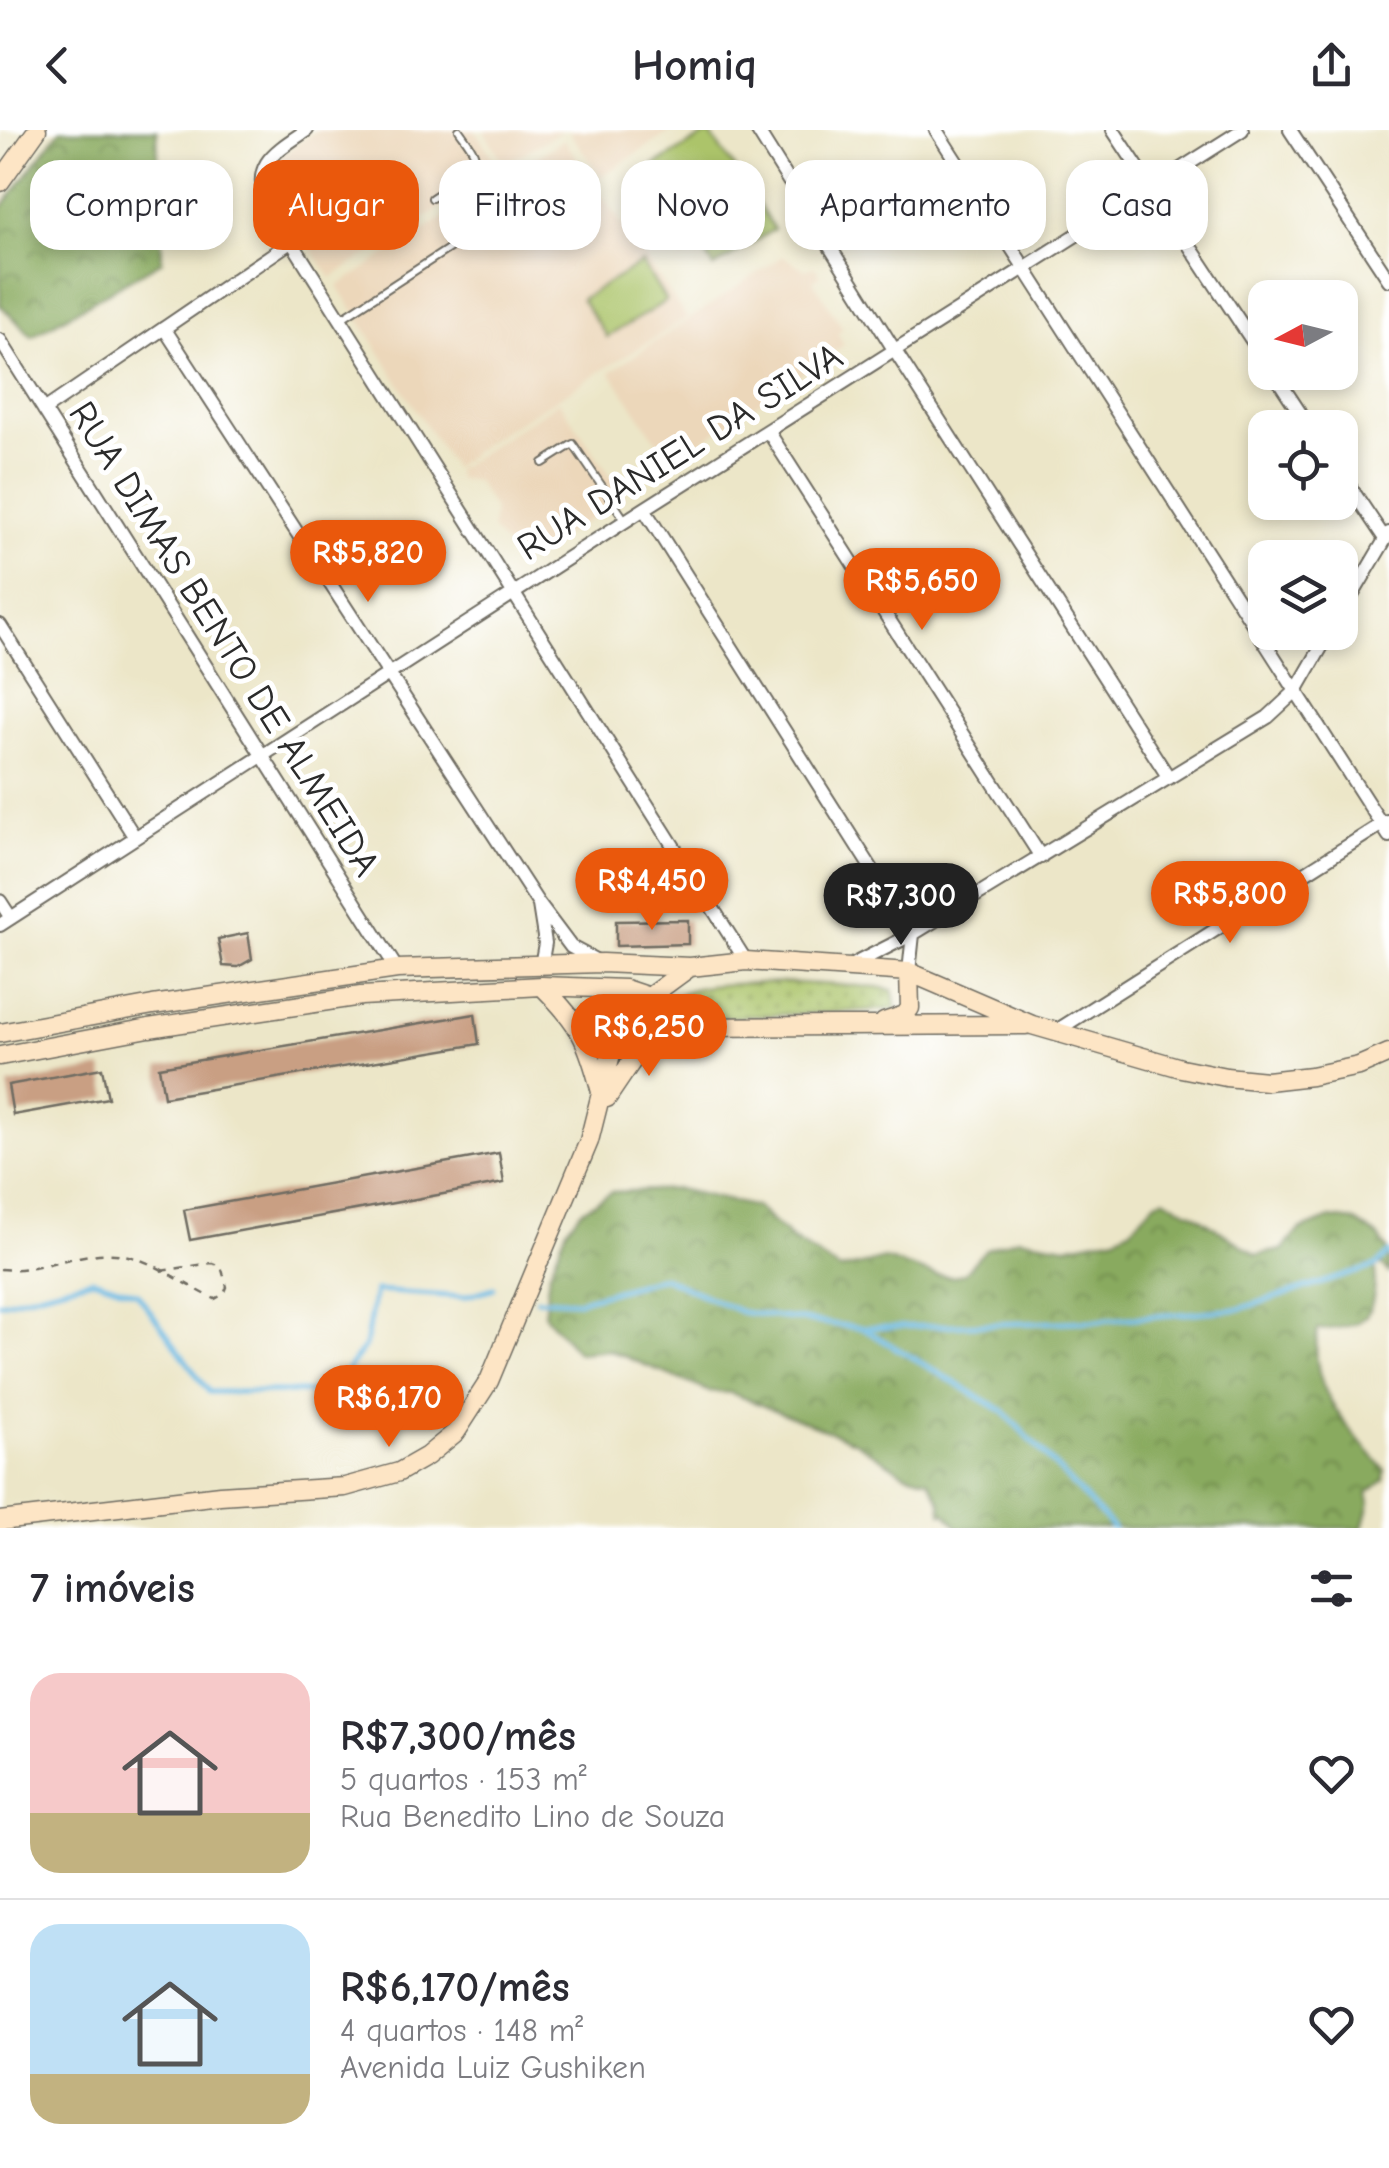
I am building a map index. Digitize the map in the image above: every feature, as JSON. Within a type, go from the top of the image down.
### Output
[{"type":"main road","points":[[0,182],[37,130]]},
{"type":"main road","points":[[0,1033],[152,1005],[396,969],[602,964],[690,967],[746,961],[909,972],[1032,1024],[1181,1068],[1267,1081],[1358,1066],[1389,1053]]},
{"type":"main road","points":[[0,1521],[220,1495],[345,1486],[399,1472],[427,1456],[456,1432],[489,1381],[589,1142],[612,1054],[649,998],[690,967]]},
{"type":"main road","points":[[868,1026],[908,1012],[912,1000],[909,972]]},
{"type":"main road","points":[[542,986],[574,1018],[588,1042],[602,1093]]},
{"type":"main road","points":[[0,1056],[149,1028],[362,996],[542,986],[611,986],[649,998],[685,1027]]},
{"type":"main road","points":[[596,1116],[634,1058],[685,1027],[1032,1024]]},
{"type":"street","points":[[269,160],[307,130]]},
{"type":"street","points":[[758,130],[1169,778]]},
{"type":"street","points":[[936,130],[1387,826],[1056,1031]]},
{"type":"street","points":[[1113,130],[1132,160]]},
{"type":"street","name":"RUA DANIEL DA SILVA","points":[[1195,160],[1242,130]]},
{"type":"street","points":[[1290,130],[1389,280]]},
{"type":"street","name":"RUA DANIEL DA SILVA","points":[[6,921],[644,508],[1066,242]]},
{"type":"street","points":[[44,410],[279,250]]},
{"type":"street","points":[[298,250],[746,961]]},
{"type":"street","points":[[1191,250],[1248,335]]},
{"type":"street","points":[[164,328],[538,903],[571,946],[602,964]]},
{"type":"street","name":"RUA DIMAS BENTO DE ALMEIDA","points":[[0,340],[396,969]]},
{"type":"street","points":[[768,432],[1041,857]]},
{"type":"street","points":[[1358,497],[1387,536],[1358,585]]},
{"type":"street","points":[[644,508],[913,934],[909,972]]},
{"type":"street","points":[[0,625],[134,836]]},
{"type":"street","points":[[848,967],[913,934],[1268,716],[1296,691],[1320,650]]},
{"type":"street","points":[[0,901],[6,921]]},
{"type":"street","points":[[538,903],[545,944],[541,966]]},
{"type":"lane","points":[[432,198],[475,170],[474,153],[459,130]]},
{"type":"lane","points":[[341,319],[448,250]]},
{"type":"lane","points":[[544,463],[573,444],[626,521]]},
{"type":"path","points":[[0,1268],[22,1270],[79,1256],[121,1255],[215,1298],[224,1294],[227,1287],[220,1266],[212,1263],[160,1271]]},
{"type":"shaded area","points":[[317,130],[475,130],[494,160],[439,160],[439,208],[419,221],[419,160],[276,160]]},
{"type":"shaded area","points":[[483,130],[563,130],[512,160],[502,160]]},
{"type":"shaded area","points":[[568,130],[673,130],[627,160],[621,160],[621,164],[601,177],[601,160],[589,160]]},
{"type":"shaded area","points":[[564,140],[578,160],[533,160]]},
{"type":"shaded area","points":[[601,194],[621,222],[621,250],[640,250],[687,318],[488,441],[453,468],[338,286],[394,250],[419,250],[419,234],[439,221],[439,250],[601,250]]},
{"type":"shaded area","points":[[312,250],[374,250],[331,278]]},
{"type":"shaded area","points":[[783,256],[805,270],[815,267],[820,275],[813,281],[843,329],[837,332],[844,345],[671,462],[610,372]]},
{"type":"shaded area","points":[[559,401],[625,497],[532,555],[517,559],[492,530],[494,510],[476,481],[458,479],[455,470]]},
{"type":"green space","points":[[60,130],[157,130],[158,160],[38,160]]},
{"type":"green space","points":[[709,133],[729,160],[664,160]]},
{"type":"green space","points":[[30,170],[30,250],[162,250],[162,261],[32,336],[0,305],[0,210]]},
{"type":"green space","points":[[765,215],[774,229],[765,235]]},
{"type":"green space","points":[[703,250],[741,250],[714,267]]},
{"type":"green space","points":[[642,263],[666,301],[607,337],[581,299]]},
{"type":"green space","points":[[782,982],[892,990],[897,1009],[693,1019],[678,1014],[675,1008],[677,998],[694,989]]},
{"type":"green space","points":[[678,1189],[756,1207],[792,1239],[840,1270],[885,1259],[953,1277],[964,1273],[986,1249],[1018,1238],[1066,1246],[1116,1236],[1131,1228],[1156,1201],[1164,1198],[1257,1255],[1282,1250],[1299,1230],[1331,1218],[1355,1221],[1379,1237],[1389,1253],[1389,1273],[1382,1265],[1376,1266],[1373,1297],[1366,1316],[1349,1326],[1318,1330],[1316,1352],[1319,1372],[1334,1407],[1385,1470],[1384,1480],[1368,1493],[1370,1502],[1363,1528],[958,1528],[942,1513],[941,1502],[929,1480],[904,1473],[854,1441],[731,1393],[708,1391],[609,1350],[578,1353],[544,1314],[549,1274],[567,1228],[581,1211],[612,1192]]},
{"type":"building","points":[[688,920],[688,944],[616,946],[616,921]]},
{"type":"building","points":[[248,933],[252,959],[238,967],[223,966],[218,939]]},
{"type":"building","points":[[475,1014],[479,1044],[164,1097],[159,1067]]},
{"type":"building","points":[[102,1068],[108,1098],[13,1115],[8,1085]]},
{"type":"building","points":[[499,1153],[504,1183],[190,1240],[184,1210]]},
{"type":"waterway","points":[[537,1299],[578,1301],[663,1277],[741,1312],[861,1328],[1098,1321],[1239,1309],[1376,1266],[1389,1254]]},
{"type":"waterway","points":[[0,1303],[93,1279],[137,1293],[209,1392],[331,1392],[365,1346],[375,1291],[463,1297],[494,1288]]},
{"type":"waterway","points":[[864,1329],[1004,1412],[1113,1528]]}]
